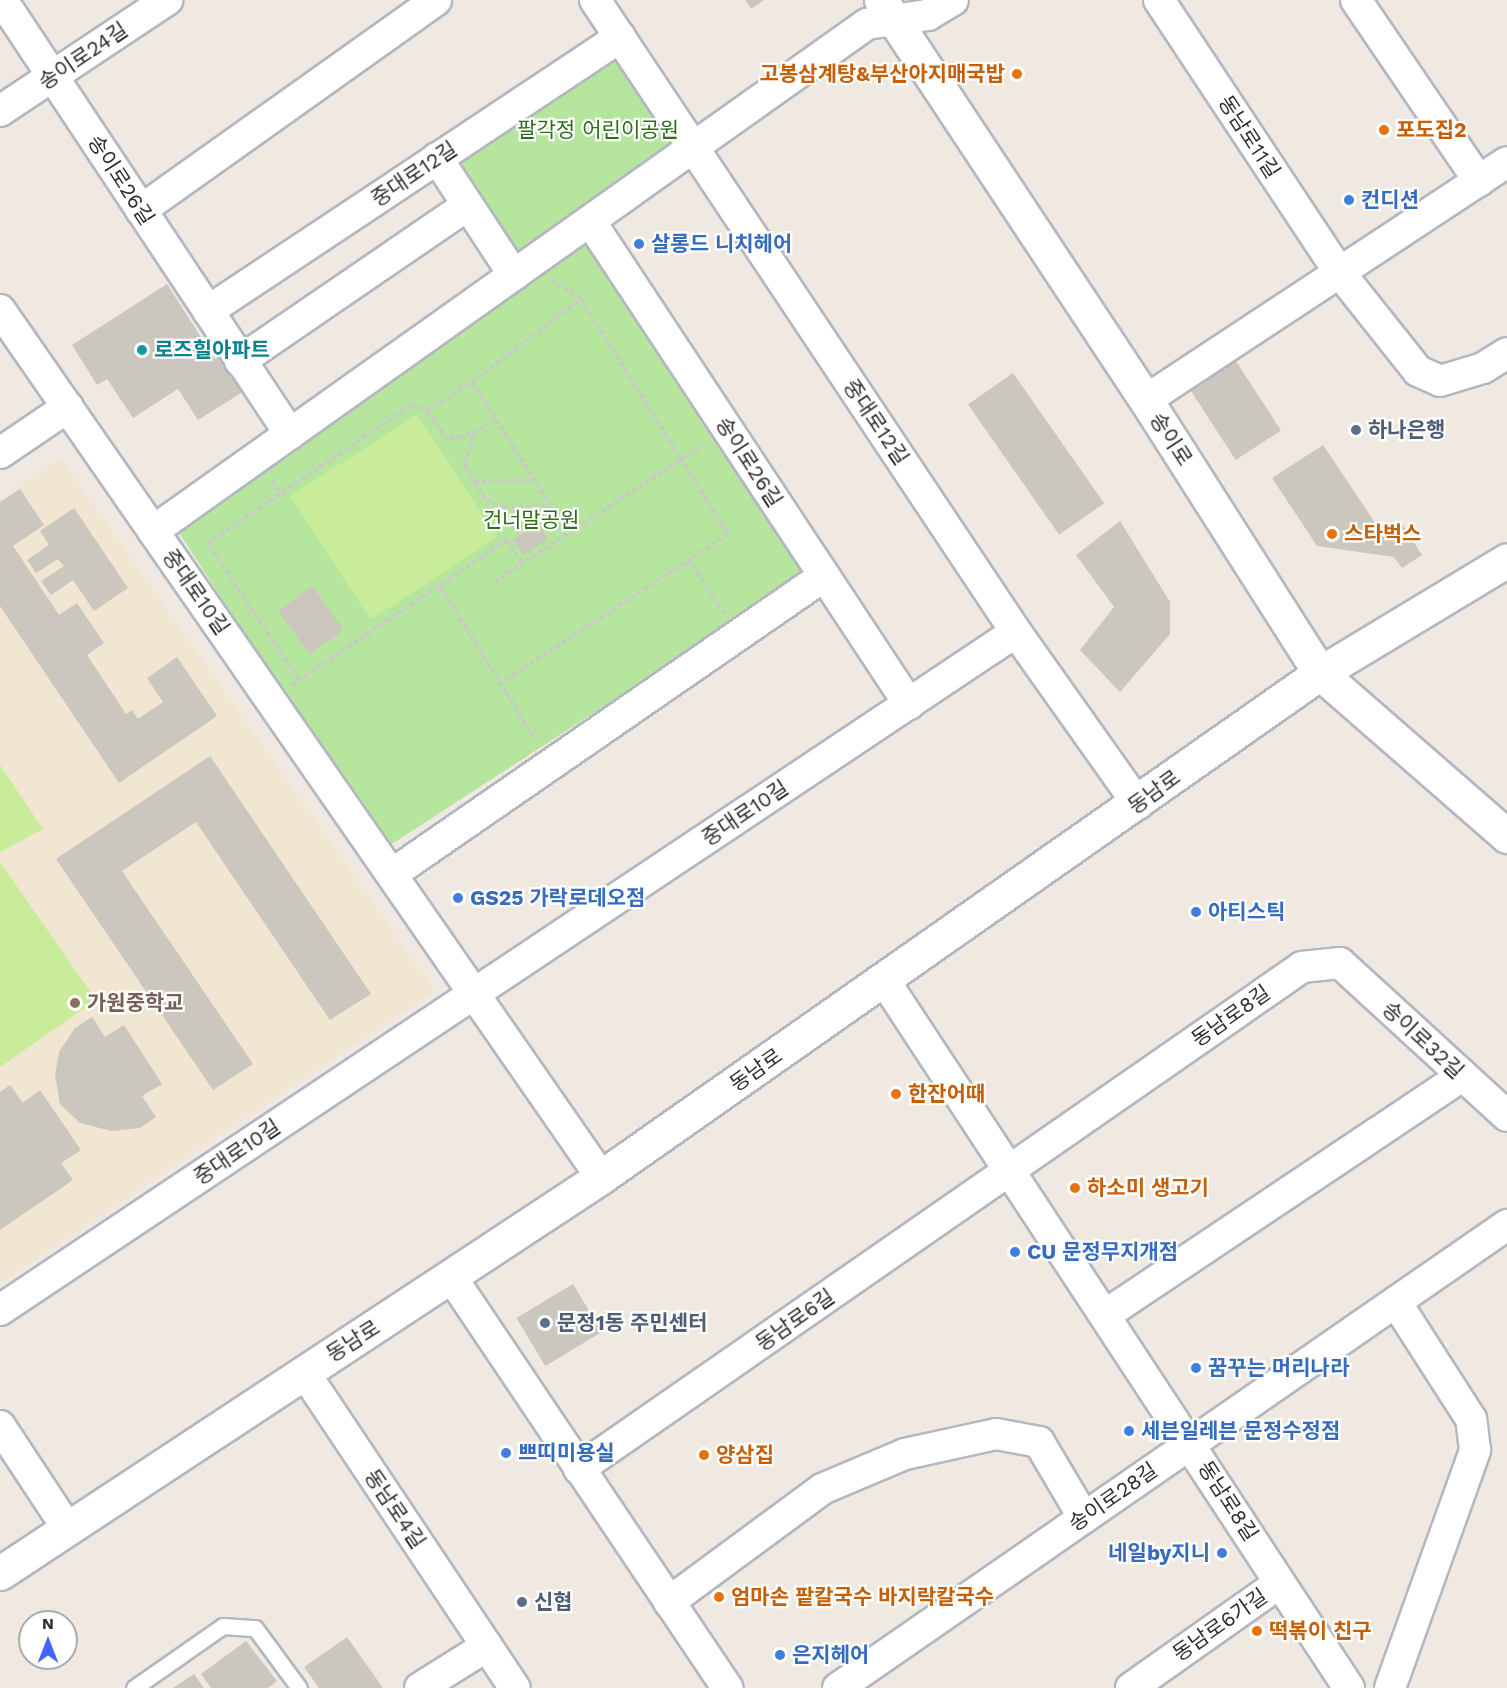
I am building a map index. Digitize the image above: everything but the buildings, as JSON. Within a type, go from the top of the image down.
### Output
[{"type":"main road","name":"송이로","points":[[888,10],[1146,400],[1320,673],[1507,836]]},
{"type":"main road","name":"동남로","points":[[0,1573],[66,1526],[452,1278],[601,1177],[1138,804],[1320,673],[1507,561]]},
{"type":"street","name":"송이로26길","points":[[2,0],[290,434]]},
{"type":"street","name":"송이로24길","points":[[0,111],[167,0]]},
{"type":"street","points":[[141,210],[436,0]]},
{"type":"street","name":"중대로12길","points":[[595,0],[1016,632],[1138,804]]},
{"type":"street","points":[[153,531],[888,10],[928,15],[953,0]]},
{"type":"street","name":"동남로11길","points":[[1159,0],[1340,273],[1418,371],[1440,381],[1483,368],[1507,353]]},
{"type":"street","points":[[1356,0],[1479,181]]},
{"type":"street","name":"중대로12길","points":[[207,311],[620,37]]},
{"type":"street","points":[[437,158],[468,205],[522,269]]},
{"type":"street","points":[[1146,400],[1507,162]]},
{"type":"street","points":[[240,361],[468,205]]},
{"type":"street","name":"송이로26길","points":[[590,221],[909,704]]},
{"type":"street","name":"중대로10길","points":[[0,310],[601,1177]]},
{"type":"street","points":[[0,453],[68,407]]},
{"type":"street","points":[[392,874],[824,576]]},
{"type":"street","name":"중대로10길","points":[[0,1310],[1016,632]]},
{"type":"street","name":"동남로8길","points":[[1010,1170],[1302,967],[1341,963]]},
{"type":"street","name":"송이로32길","points":[[1341,963],[1461,1077],[1507,1116]]},
{"type":"street","name":"동남로8길","points":[[884,980],[1349,1688]]},
{"type":"street","points":[[1105,1315],[1461,1077]]},
{"type":"street","name":"동남로6길","points":[[579,1470],[1010,1170]]},
{"type":"street","name":"송이로28길","points":[[838,1688],[1507,1225]]},
{"type":"street","points":[[452,1278],[727,1688]]},
{"type":"street","points":[[1390,1688],[1475,1450],[1471,1419],[1396,1302]]},
{"type":"street","name":"동남로4길","points":[[304,1372],[515,1688]]},
{"type":"street","points":[[0,1426],[66,1526]]},
{"type":"street","points":[[669,1602],[822,1489],[905,1454],[996,1434],[1039,1442],[1084,1518]]},
{"type":"street","name":"동남로6가길","points":[[1131,1688],[1280,1582]]},
{"type":"street","points":[[420,1688],[487,1646]]},
{"type":"lane","points":[[134,1688],[224,1626],[255,1628],[299,1688]]},
{"type":"path","points":[[499,684],[728,534],[580,299],[522,269]]},
{"type":"path","points":[[427,410],[472,382],[580,299]]},
{"type":"path","points":[[472,382],[569,534]]},
{"type":"path","points":[[299,680],[207,543],[412,404],[427,410],[447,439],[498,421]]},
{"type":"path","points":[[495,582],[727,429]]},
{"type":"path","points":[[475,430],[465,464],[486,500],[504,508],[552,506]]},
{"type":"path","points":[[474,482],[534,480]]},
{"type":"path","points":[[270,699],[506,540],[522,565]]},
{"type":"path","points":[[689,560],[738,635]]},
{"type":"path","points":[[440,586],[551,764]]},
{"type":"shaded area","points":[[61,458],[435,991],[0,1283],[0,499]]},
{"type":"green space","name":"팔각정 어린이공원","points":[[618,45],[682,144],[511,255],[447,156]]},
{"type":"green space","name":"건너말공원","points":[[587,232],[809,573],[384,849],[163,508]]},
{"type":"green space","points":[[417,414],[497,537],[370,620],[290,496]]},
{"type":"green space","points":[[0,765],[43,829],[0,852]]},
{"type":"green space","points":[[0,862],[96,1000],[0,1067]]},
{"type":"place","name":"고봉삼계탕&부산아지매국밥","points":[[1017,74]]},
{"type":"place","name":"포도집2","points":[[1384,130]]},
{"type":"place","name":"컨디션","points":[[1349,200]]},
{"type":"place","name":"살롱드 니치헤어","points":[[639,244]]},
{"type":"place","name":"로즈힐아파트","points":[[142,350]]},
{"type":"place","name":"하나은행","points":[[1356,430]]},
{"type":"place","name":"스타벅스","points":[[1332,534]]},
{"type":"place","name":"GS25 가락로데오점","points":[[458,898]]},
{"type":"place","name":"아티스틱","points":[[1196,912]]},
{"type":"place","name":"가원중학교","points":[[75,1003]]},
{"type":"place","name":"한잔어때","points":[[896,1094]]},
{"type":"place","name":"하소미 생고기","points":[[1075,1188]]},
{"type":"place","name":"CU 문정무지개점","points":[[1015,1252]]},
{"type":"place","name":"문정1동 주민센터","points":[[545,1323]]},
{"type":"place","name":"꿈꾸는 머리나라","points":[[1196,1368]]},
{"type":"place","name":"세븐일레븐 문정수정점","points":[[1129,1431]]},
{"type":"place","name":"쁘띠미용실","points":[[506,1453]]},
{"type":"place","name":"양삼집","points":[[704,1455]]},
{"type":"place","name":"네일by지니","points":[[1222,1553]]},
{"type":"place","name":"엄마손 팥칼국수 바지락칼국수","points":[[719,1597]]},
{"type":"place","name":"신협","points":[[522,1602]]},
{"type":"place","name":"떡볶이 친구","points":[[1257,1631]]},
{"type":"place","name":"은지헤어","points":[[780,1655]]}]
